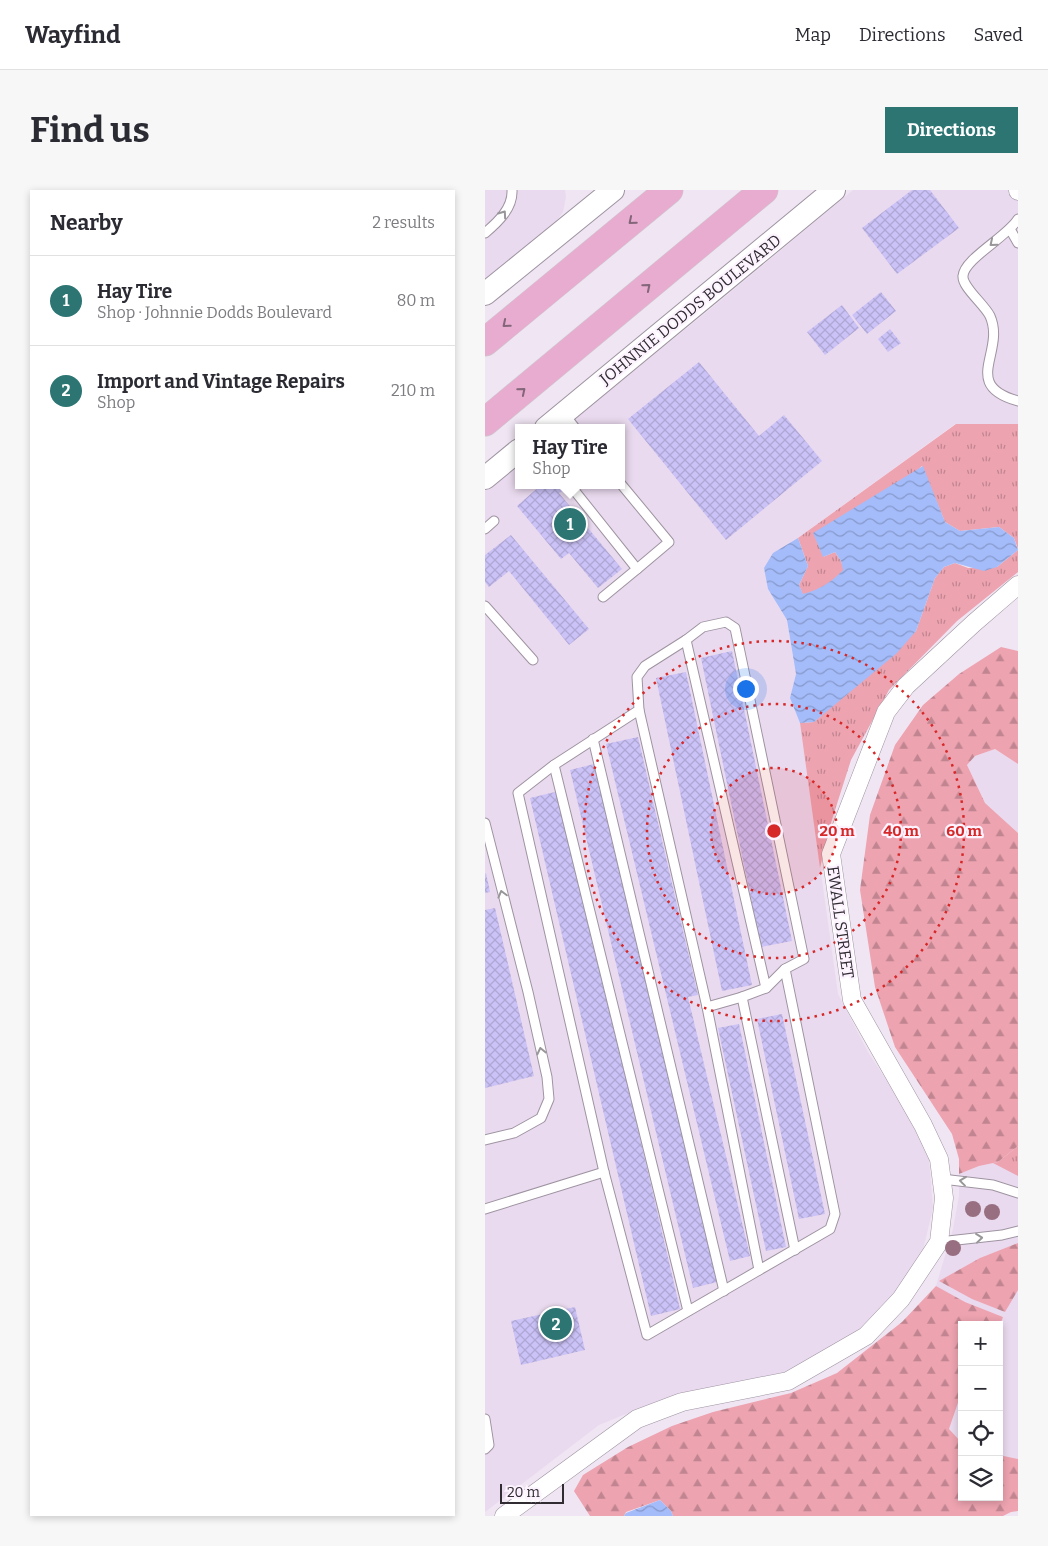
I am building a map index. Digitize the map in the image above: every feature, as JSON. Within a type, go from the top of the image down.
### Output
[{"type":"highway","points":[[485,342],[669,190]]},
{"type":"highway","points":[[485,422],[764,190]]},
{"type":"street","name":"JOHNNIE DODDS BOULEVARD","points":[[569,420],[834,190]]},
{"type":"street","points":[[485,294],[603,193]]},
{"type":"street","points":[[485,478],[515,453]]},
{"type":"street","name":"EWALL STREET","points":[[939,1242],[944,1198],[939,1159],[923,1125],[852,1000],[831,854],[886,712],[906,686],[1018,585]]},
{"type":"street","points":[[504,1516],[637,1419],[682,1402],[788,1381],[866,1336],[901,1299],[939,1242]]},
{"type":"lane","points":[[485,232],[506,212],[512,190]]},
{"type":"lane","points":[[1018,219],[1010,229],[967,265],[963,275],[965,284],[990,317],[994,332],[988,367],[989,381],[996,392],[1018,401]]},
{"type":"lane","points":[[1010,229],[1018,243]]},
{"type":"lane","points":[[573,489],[637,569]]},
{"type":"lane","points":[[603,597],[669,542],[625,489]]},
{"type":"lane","points":[[485,529],[494,521]]},
{"type":"lane","points":[[485,606],[533,660]]},
{"type":"lane","points":[[707,1007],[765,988],[785,969],[804,959],[735,628],[726,622],[703,627],[645,666],[637,677],[639,710],[707,1007],[759,1270]]},
{"type":"lane","points":[[686,640],[765,988]]},
{"type":"lane","points":[[639,710],[554,765],[518,792],[604,1172],[647,1335],[830,1229],[835,1214],[785,969]]},
{"type":"lane","points":[[593,739],[724,1291]]},
{"type":"lane","points":[[554,765],[688,1311]]},
{"type":"lane","points":[[485,823],[530,1001],[547,1077],[549,1099],[541,1118],[514,1133],[485,1140]]},
{"type":"lane","points":[[741,997],[795,1250]]},
{"type":"lane","points":[[485,1209],[604,1172]]},
{"type":"lane","points":[[941,1178],[993,1185],[1018,1193]]},
{"type":"lane","points":[[939,1242],[1002,1235],[1018,1231]]},
{"type":"lane","points":[[485,1419],[489,1445],[485,1449]]},
{"type":"shaded area","points":[[485,190],[565,190],[566,197],[563,212],[552,227],[485,281]]},
{"type":"shaded area","points":[[853,190],[1018,190],[1018,424],[955,424],[798,538],[774,553],[768,589],[787,620],[796,674],[790,698],[800,723],[838,994],[868,1052],[905,1109],[929,1160],[933,1208],[923,1250],[901,1288],[877,1319],[829,1350],[784,1372],[663,1399],[599,1425],[485,1512],[485,491],[515,467],[515,489],[625,489],[625,424],[569,424]]},
{"type":"shaded area","points":[[995,749],[1018,764],[1018,833],[985,803],[967,765],[975,756]]},
{"type":"shaded area","points":[[1018,1146],[1018,1459],[1003,1456],[1003,1317],[965,1302],[936,1286],[953,1229],[959,1196],[959,1174],[979,1166],[998,1162]]},
{"type":"shaded area","points":[[958,1403],[958,1439],[949,1429]]},
{"type":"green space","points":[[956,424],[1018,424],[1018,549],[1014,538],[999,527],[960,531],[945,522],[922,466],[823,557],[835,552],[844,570],[825,586],[803,595],[799,585],[808,566],[798,538]]},
{"type":"green space","points":[[1018,550],[1018,572],[957,621],[889,690],[851,760],[829,829],[820,868],[800,723],[814,722],[916,631],[935,578],[944,567],[955,563],[968,568],[997,567]]},
{"type":"green space","points":[[1001,647],[1018,651],[1018,764],[995,749],[975,756],[967,765],[985,803],[1018,833],[1018,1146],[998,1162],[979,1166],[959,1174],[959,1159],[952,1134],[895,1047],[875,987],[860,890],[870,815],[895,745],[923,705],[959,674]]},
{"type":"green space","points":[[1018,1146],[1018,1176],[993,1163],[998,1162]]},
{"type":"green space","points":[[1018,1243],[1018,1290],[1005,1312],[972,1299],[939,1281],[980,1258]]},
{"type":"green space","points":[[936,1286],[965,1302],[1003,1317],[1002,1321],[958,1321],[958,1403],[949,1429],[958,1439],[958,1501],[1003,1501],[1003,1456],[1018,1459],[1018,1511],[1003,1516],[673,1516],[671,1511],[660,1500],[626,1512],[624,1516],[590,1516],[574,1491],[583,1475],[628,1447],[672,1426],[713,1412],[791,1393],[837,1373],[902,1322]]},
{"type":"water","points":[[923,466],[945,522],[960,531],[999,527],[1014,538],[1018,550],[997,567],[984,571],[955,563],[944,567],[935,578],[916,631],[897,653],[814,722],[800,723],[790,698],[796,674],[787,620],[768,589],[764,568],[773,553],[798,538],[808,566],[799,585],[803,594],[825,585],[843,570],[841,561],[835,552],[823,557],[813,533]]},
{"type":"water","points":[[660,1500],[671,1511],[673,1516],[624,1516],[626,1513]]},
{"type":"building","points":[[912,190],[930,190],[959,228],[897,274],[862,228]]},
{"type":"building","points":[[881,292],[896,311],[867,334],[852,315]]},
{"type":"building","points":[[842,305],[859,328],[825,355],[807,332]]},
{"type":"building","points":[[890,329],[901,343],[888,352],[878,339]]},
{"type":"building","points":[[699,362],[759,436],[784,415],[822,461],[726,540],[628,419]]},
{"type":"building","points":[[536,489],[561,489],[563,491],[559,493],[622,569],[598,588],[569,553],[561,559],[517,506]]},
{"type":"building","points":[[511,535],[589,629],[569,645],[509,571],[489,587],[485,582],[485,555]]},
{"type":"building","points":[[732,651],[792,941],[761,947],[701,658]]},
{"type":"building","points":[[686,672],[752,985],[722,991],[656,678]]},
{"type":"building","points":[[638,737],[698,995],[688,997],[750,1256],[730,1261],[606,744]]},
{"type":"building","points":[[594,764],[717,1282],[693,1288],[570,770]]},
{"type":"building","points":[[559,791],[680,1309],[651,1316],[530,798]]},
{"type":"building","points":[[485,874],[490,892],[485,893]]},
{"type":"building","points":[[495,908],[534,1076],[485,1088],[485,910]]},
{"type":"building","points":[[782,1014],[825,1214],[799,1219],[757,1019]]},
{"type":"building","points":[[739,1024],[786,1247],[766,1251],[718,1028]]},
{"type":"building","points":[[575,1307],[585,1350],[521,1365],[511,1321]]},
{"type":"place","name":"Hay Tire","points":[[570,524]]},
{"type":"place","name":"Import and Vintage Repairs","points":[[556,1324]]}]
